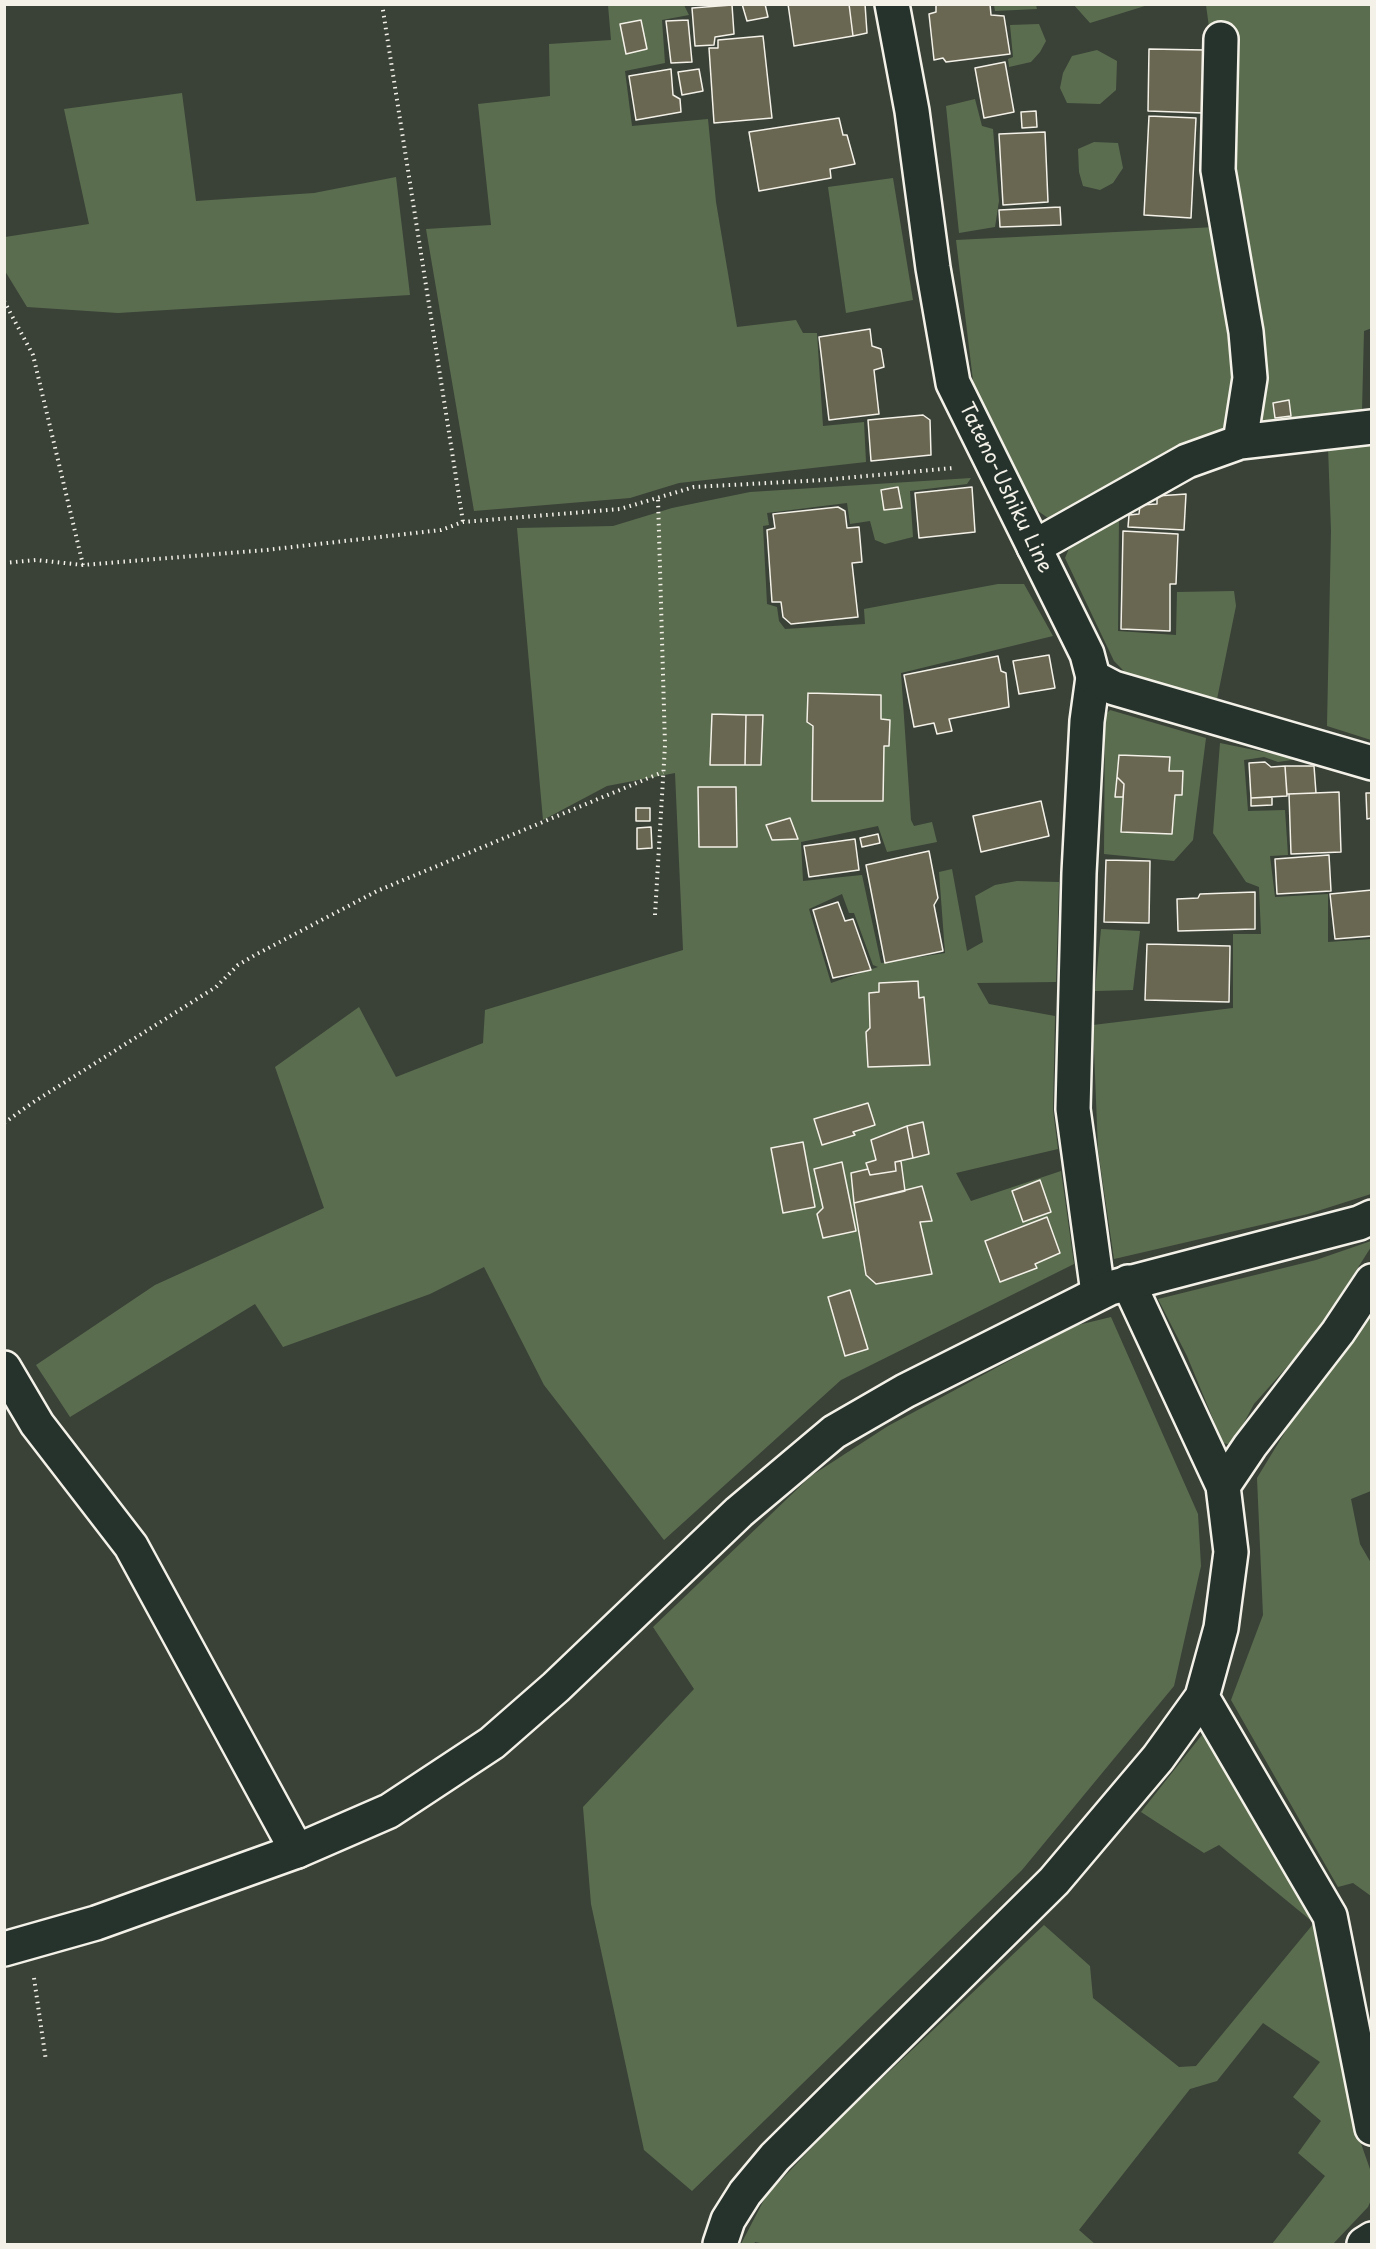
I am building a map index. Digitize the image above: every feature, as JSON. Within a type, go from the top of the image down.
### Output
[{"type":"street","name":"Tateno-Ushiku Line","points":[[892,4],[912,111],[933,268],[953,383],[1087,654],[1093,677]]},
{"type":"street","points":[[1221,39],[1218,170],[1246,332],[1250,378],[1240,442]]},
{"type":"street","points":[[1034,547],[1187,461],[1240,442],[1371,427]]},
{"type":"street","points":[[720,2244],[728,2220],[745,2193],[775,2157],[1054,1881],[1158,1758],[1202,1697],[1221,1629],[1231,1552],[1223,1486],[1113,1287],[1073,1109],[1080,849],[1087,721],[1093,677],[1114,688],[1371,763]]},
{"type":"street","points":[[17,1947],[96,1923],[297,1851],[389,1811],[492,1743],[556,1687],[739,1512],[834,1432],[905,1391],[1113,1287],[1359,1223],[1371,1217]]},
{"type":"street","points":[[1223,1486],[1250,1446],[1338,1332],[1371,1281]]},
{"type":"street","points":[[4,1368],[37,1424],[131,1546],[297,1851]]},
{"type":"street","points":[[1202,1697],[1330,1916],[1371,2128]]},
{"type":"street","points":[[1364,2244],[1371,2239]]},
{"type":"path","points":[[382,4],[463,522]]},
{"type":"path","points":[[4,301],[33,354],[83,565]]},
{"type":"path","points":[[4,563],[36,560],[83,565],[266,550],[441,530],[463,522],[620,509],[694,487],[823,480],[993,465]]},
{"type":"path","points":[[655,915],[663,772],[658,498]]},
{"type":"path","points":[[4,1123],[216,987],[238,965],[255,955],[377,891],[663,772]]},
{"type":"path","points":[[17,1947],[46,2061]]},
{"type":"green space","points":[[1073,4],[1148,4],[1148,5],[1090,23]]},
{"type":"green space","points":[[608,5],[684,5],[689,15],[662,20],[665,63],[625,71],[632,126],[708,119],[716,202],[737,327],[796,320],[803,333],[817,333],[823,426],[864,422],[866,462],[679,483],[630,498],[474,511],[426,229],[491,225],[478,104],[550,96],[549,44],[611,40]]},
{"type":"green space","points":[[994,5],[1036,5],[1037,9],[995,11]]},
{"type":"green space","points":[[1206,5],[1371,5],[1372,328],[1364,331],[1362,410],[1261,426],[1250,295],[1235,221],[1232,30],[1209,27]]},
{"type":"green space","points":[[1039,24],[1046,41],[1040,52],[1031,62],[1009,67],[1008,59],[1013,57],[1010,25]]},
{"type":"green space","points":[[1097,50],[1117,61],[1116,90],[1100,104],[1067,103],[1060,88],[1063,73],[1072,56]]},
{"type":"green space","points":[[182,93],[196,201],[314,193],[396,177],[410,295],[118,313],[27,307],[5,271],[5,237],[89,224],[64,109]]},
{"type":"green space","points":[[975,99],[982,126],[993,129],[999,201],[995,227],[959,233],[946,106]]},
{"type":"green space","points":[[1094,142],[1118,143],[1123,168],[1113,183],[1100,190],[1083,186],[1079,172],[1078,149]]},
{"type":"green space","points":[[893,178],[913,300],[846,313],[828,187]]},
{"type":"green space","points":[[1216,227],[1236,376],[1229,429],[1094,492],[1048,518],[1038,511],[975,397],[956,240]]},
{"type":"green space","points":[[1371,442],[1371,740],[1327,726],[1331,531],[1328,447]]},
{"type":"green space","points":[[971,478],[967,484],[910,491],[913,537],[885,544],[875,540],[870,521],[850,524],[847,503],[767,513],[769,525],[763,526],[767,604],[777,607],[779,621],[785,629],[865,624],[864,609],[998,584],[1024,584],[1053,636],[901,673],[911,820],[914,826],[932,822],[937,842],[887,852],[878,826],[801,842],[803,881],[862,875],[881,963],[945,953],[939,872],[952,869],[967,951],[983,942],[975,896],[995,885],[1017,881],[1059,882],[1056,982],[977,983],[989,1004],[1055,1016],[1053,1110],[1058,1149],[956,1173],[971,1201],[1061,1171],[1074,1264],[841,1380],[664,1540],[544,1385],[484,1267],[430,1294],[283,1347],[255,1304],[70,1417],[36,1365],[155,1285],[324,1208],[275,1067],[359,1007],[396,1077],[483,1043],[485,1010],[683,950],[675,773],[607,786],[543,820],[517,528],[613,526],[672,508],[750,492]],"holes":[[[842,894],[849,913],[854,913],[873,965],[878,967],[831,983],[809,909]]]},
{"type":"green space","points":[[1119,515],[1118,631],[1176,635],[1177,592],[1234,591],[1236,606],[1217,699],[1129,676],[1114,661],[1065,558],[1073,539]]},
{"type":"green space","points":[[1110,710],[1206,738],[1193,840],[1174,861],[1104,854],[1105,715]],"holes":[[[1119,755],[1170,757],[1169,771],[1183,772],[1175,795],[1172,834],[1121,832],[1123,797],[1115,797]]]},
{"type":"green space","points":[[1220,743],[1298,759],[1278,762],[1264,757],[1244,760],[1248,811],[1285,810],[1288,855],[1270,856],[1275,897],[1328,894],[1328,942],[1371,939],[1371,1194],[1308,1214],[1114,1259],[1098,1150],[1093,1025],[1233,1008],[1233,934],[1261,934],[1259,887],[1246,882],[1213,833]]},
{"type":"green space","points":[[1101,929],[1140,931],[1133,990],[1095,991]]},
{"type":"green space","points":[[1371,1241],[1371,1247],[1316,1334],[1254,1404],[1232,1445],[1223,1443],[1187,1356],[1158,1299],[1316,1260]]},
{"type":"green space","points":[[1371,1308],[1371,1491],[1351,1499],[1360,1544],[1371,1563],[1371,1896],[1353,1883],[1338,1887],[1231,1700],[1263,1615],[1257,1478],[1296,1414]]},
{"type":"green space","points":[[1111,1317],[1198,1514],[1201,1566],[1174,1686],[1022,1870],[692,2191],[644,2150],[591,1904],[583,1807],[694,1689],[653,1627],[811,1476],[888,1426],[1074,1326]]},
{"type":"green space","points":[[1205,1731],[1314,1923],[1219,1845],[1204,1853],[1141,1812]]},
{"type":"green space","points":[[1314,1923],[1358,2135],[1371,2172],[1371,2200],[1368,2207],[1333,2244],[1272,2244],[1325,2176],[1298,2153],[1321,2121],[1293,2097],[1320,2062],[1263,2023],[1217,2081],[1190,2089],[1079,2230],[1095,2244],[766,2244],[755,2242],[754,2244],[741,2244],[766,2196],[837,2121],[1044,1925],[1090,1966],[1093,1998],[1179,2067],[1196,2066]]},
{"type":"building","points":[[742,4],[765,4],[768,17],[747,21]]},
{"type":"building","points":[[788,4],[849,4],[853,36],[794,46]]},
{"type":"building","points":[[849,4],[865,4],[867,33],[853,36]]},
{"type":"building","points":[[936,4],[990,4],[991,15],[1004,16],[1010,54],[946,62],[943,58],[934,60],[929,14],[936,12]]},
{"type":"building","points":[[732,5],[734,34],[715,37],[714,45],[695,46],[692,8]]},
{"type":"building","points":[[641,20],[647,49],[626,54],[620,24]]},
{"type":"building","points":[[688,20],[692,62],[671,63],[666,21]]},
{"type":"building","points":[[763,36],[772,118],[714,123],[709,48],[718,48],[718,40]]},
{"type":"building","points":[[1149,49],[1205,50],[1203,113],[1148,111]]},
{"type":"building","points":[[1005,62],[1014,112],[984,118],[975,68]]},
{"type":"building","points":[[671,69],[673,95],[680,99],[681,112],[636,120],[629,76]]},
{"type":"building","points":[[699,69],[703,91],[682,95],[678,72]]},
{"type":"building","points":[[1036,111],[1037,127],[1022,128],[1021,112]]},
{"type":"building","points":[[1149,116],[1196,118],[1191,218],[1144,215]]},
{"type":"building","points":[[839,118],[843,135],[847,135],[855,164],[830,169],[831,178],[759,191],[749,132]]},
{"type":"building","points":[[1045,132],[1048,202],[1003,205],[999,134]]},
{"type":"building","points":[[1060,207],[1061,225],[1000,227],[999,210]]},
{"type":"building","points":[[870,329],[872,346],[881,349],[884,367],[874,370],[879,414],[829,420],[819,337]]},
{"type":"building","points":[[1289,400],[1291,416],[1275,418],[1273,403]]},
{"type":"building","points":[[923,415],[930,420],[931,455],[871,461],[868,420]]},
{"type":"building","points":[[898,487],[902,508],[884,510],[881,490]]},
{"type":"building","points":[[972,487],[975,532],[919,538],[915,493]]},
{"type":"building","points":[[1186,494],[1184,530],[1128,527],[1129,515],[1139,514],[1140,505],[1157,504],[1157,496]]},
{"type":"building","points":[[838,507],[845,511],[847,528],[859,527],[862,562],[852,563],[858,617],[791,624],[783,617],[781,602],[772,602],[767,530],[775,528],[773,514]]},
{"type":"building","points":[[1123,531],[1178,534],[1176,584],[1170,584],[1170,631],[1121,629]]},
{"type":"building","points":[[1049,655],[1055,688],[1019,694],[1013,661]]},
{"type":"building","points":[[998,656],[1001,671],[1006,673],[1009,707],[949,719],[952,731],[937,734],[934,723],[914,727],[904,675]]},
{"type":"building","points":[[808,693],[881,695],[881,719],[890,720],[889,746],[884,746],[883,801],[812,801],[813,726],[807,722]]},
{"type":"building","points":[[712,714],[746,715],[745,765],[710,765]]},
{"type":"building","points":[[746,715],[763,715],[761,765],[745,765]]},
{"type":"building","points":[[1119,755],[1170,757],[1169,771],[1183,771],[1182,795],[1175,795],[1172,834],[1121,832],[1124,784],[1117,777]]},
{"type":"building","points":[[1265,762],[1271,767],[1285,766],[1287,796],[1251,798],[1249,763]]},
{"type":"building","points":[[1285,766],[1314,766],[1316,793],[1287,794]]},
{"type":"building","points":[[1117,777],[1124,784],[1123,797],[1115,797]]},
{"type":"building","points":[[698,787],[736,787],[737,847],[699,847]]},
{"type":"building","points":[[1339,792],[1341,852],[1291,854],[1289,794]]},
{"type":"building","points":[[1366,793],[1372,793],[1372,818],[1367,819]]},
{"type":"building","points":[[1272,797],[1272,805],[1251,806],[1251,798]]},
{"type":"building","points":[[1041,801],[1049,836],[981,852],[973,816]]},
{"type":"building","points":[[636,808],[650,808],[650,821],[636,821]]},
{"type":"building","points":[[790,818],[798,839],[772,840],[766,825]]},
{"type":"building","points":[[651,827],[652,848],[637,849],[637,828]]},
{"type":"building","points":[[878,834],[880,843],[862,847],[860,838]]},
{"type":"building","points":[[855,839],[859,870],[809,877],[804,846]]},
{"type":"building","points":[[929,851],[938,898],[934,905],[943,951],[885,963],[866,865]]},
{"type":"building","points":[[1329,855],[1331,891],[1277,894],[1275,859]]},
{"type":"building","points":[[1106,860],[1150,861],[1149,923],[1104,922]]},
{"type":"building","points":[[1372,890],[1372,936],[1335,939],[1330,894]]},
{"type":"building","points":[[1255,892],[1255,929],[1178,931],[1177,899],[1198,898],[1200,894]]},
{"type":"building","points":[[838,902],[845,921],[853,919],[871,970],[833,978],[813,910]]},
{"type":"building","points":[[1147,944],[1230,946],[1229,1002],[1145,1000]]},
{"type":"building","points":[[918,981],[919,998],[924,997],[930,1065],[868,1067],[866,1032],[870,1028],[869,993],[879,992],[879,983]]},
{"type":"building","points":[[868,1103],[875,1125],[853,1132],[855,1135],[822,1145],[814,1119]]},
{"type":"building","points":[[923,1122],[929,1154],[913,1158],[907,1126]]},
{"type":"building","points":[[907,1126],[913,1158],[895,1162],[896,1171],[870,1175],[866,1163],[876,1160],[871,1140]]},
{"type":"building","points":[[803,1142],[815,1207],[783,1213],[771,1148]]},
{"type":"building","points":[[901,1161],[905,1191],[854,1203],[851,1173],[868,1169],[870,1175],[896,1171],[895,1162]]},
{"type":"building","points":[[842,1162],[856,1231],[823,1238],[817,1214],[823,1208],[814,1169]]},
{"type":"building","points":[[1040,1180],[1051,1212],[1023,1222],[1012,1191]]},
{"type":"building","points":[[922,1186],[932,1221],[920,1222],[932,1274],[876,1284],[866,1275],[854,1203]]},
{"type":"building","points":[[1047,1217],[1060,1253],[1035,1264],[1037,1268],[1000,1282],[985,1241]]},
{"type":"building","points":[[850,1290],[868,1349],[845,1356],[828,1297]]}]
